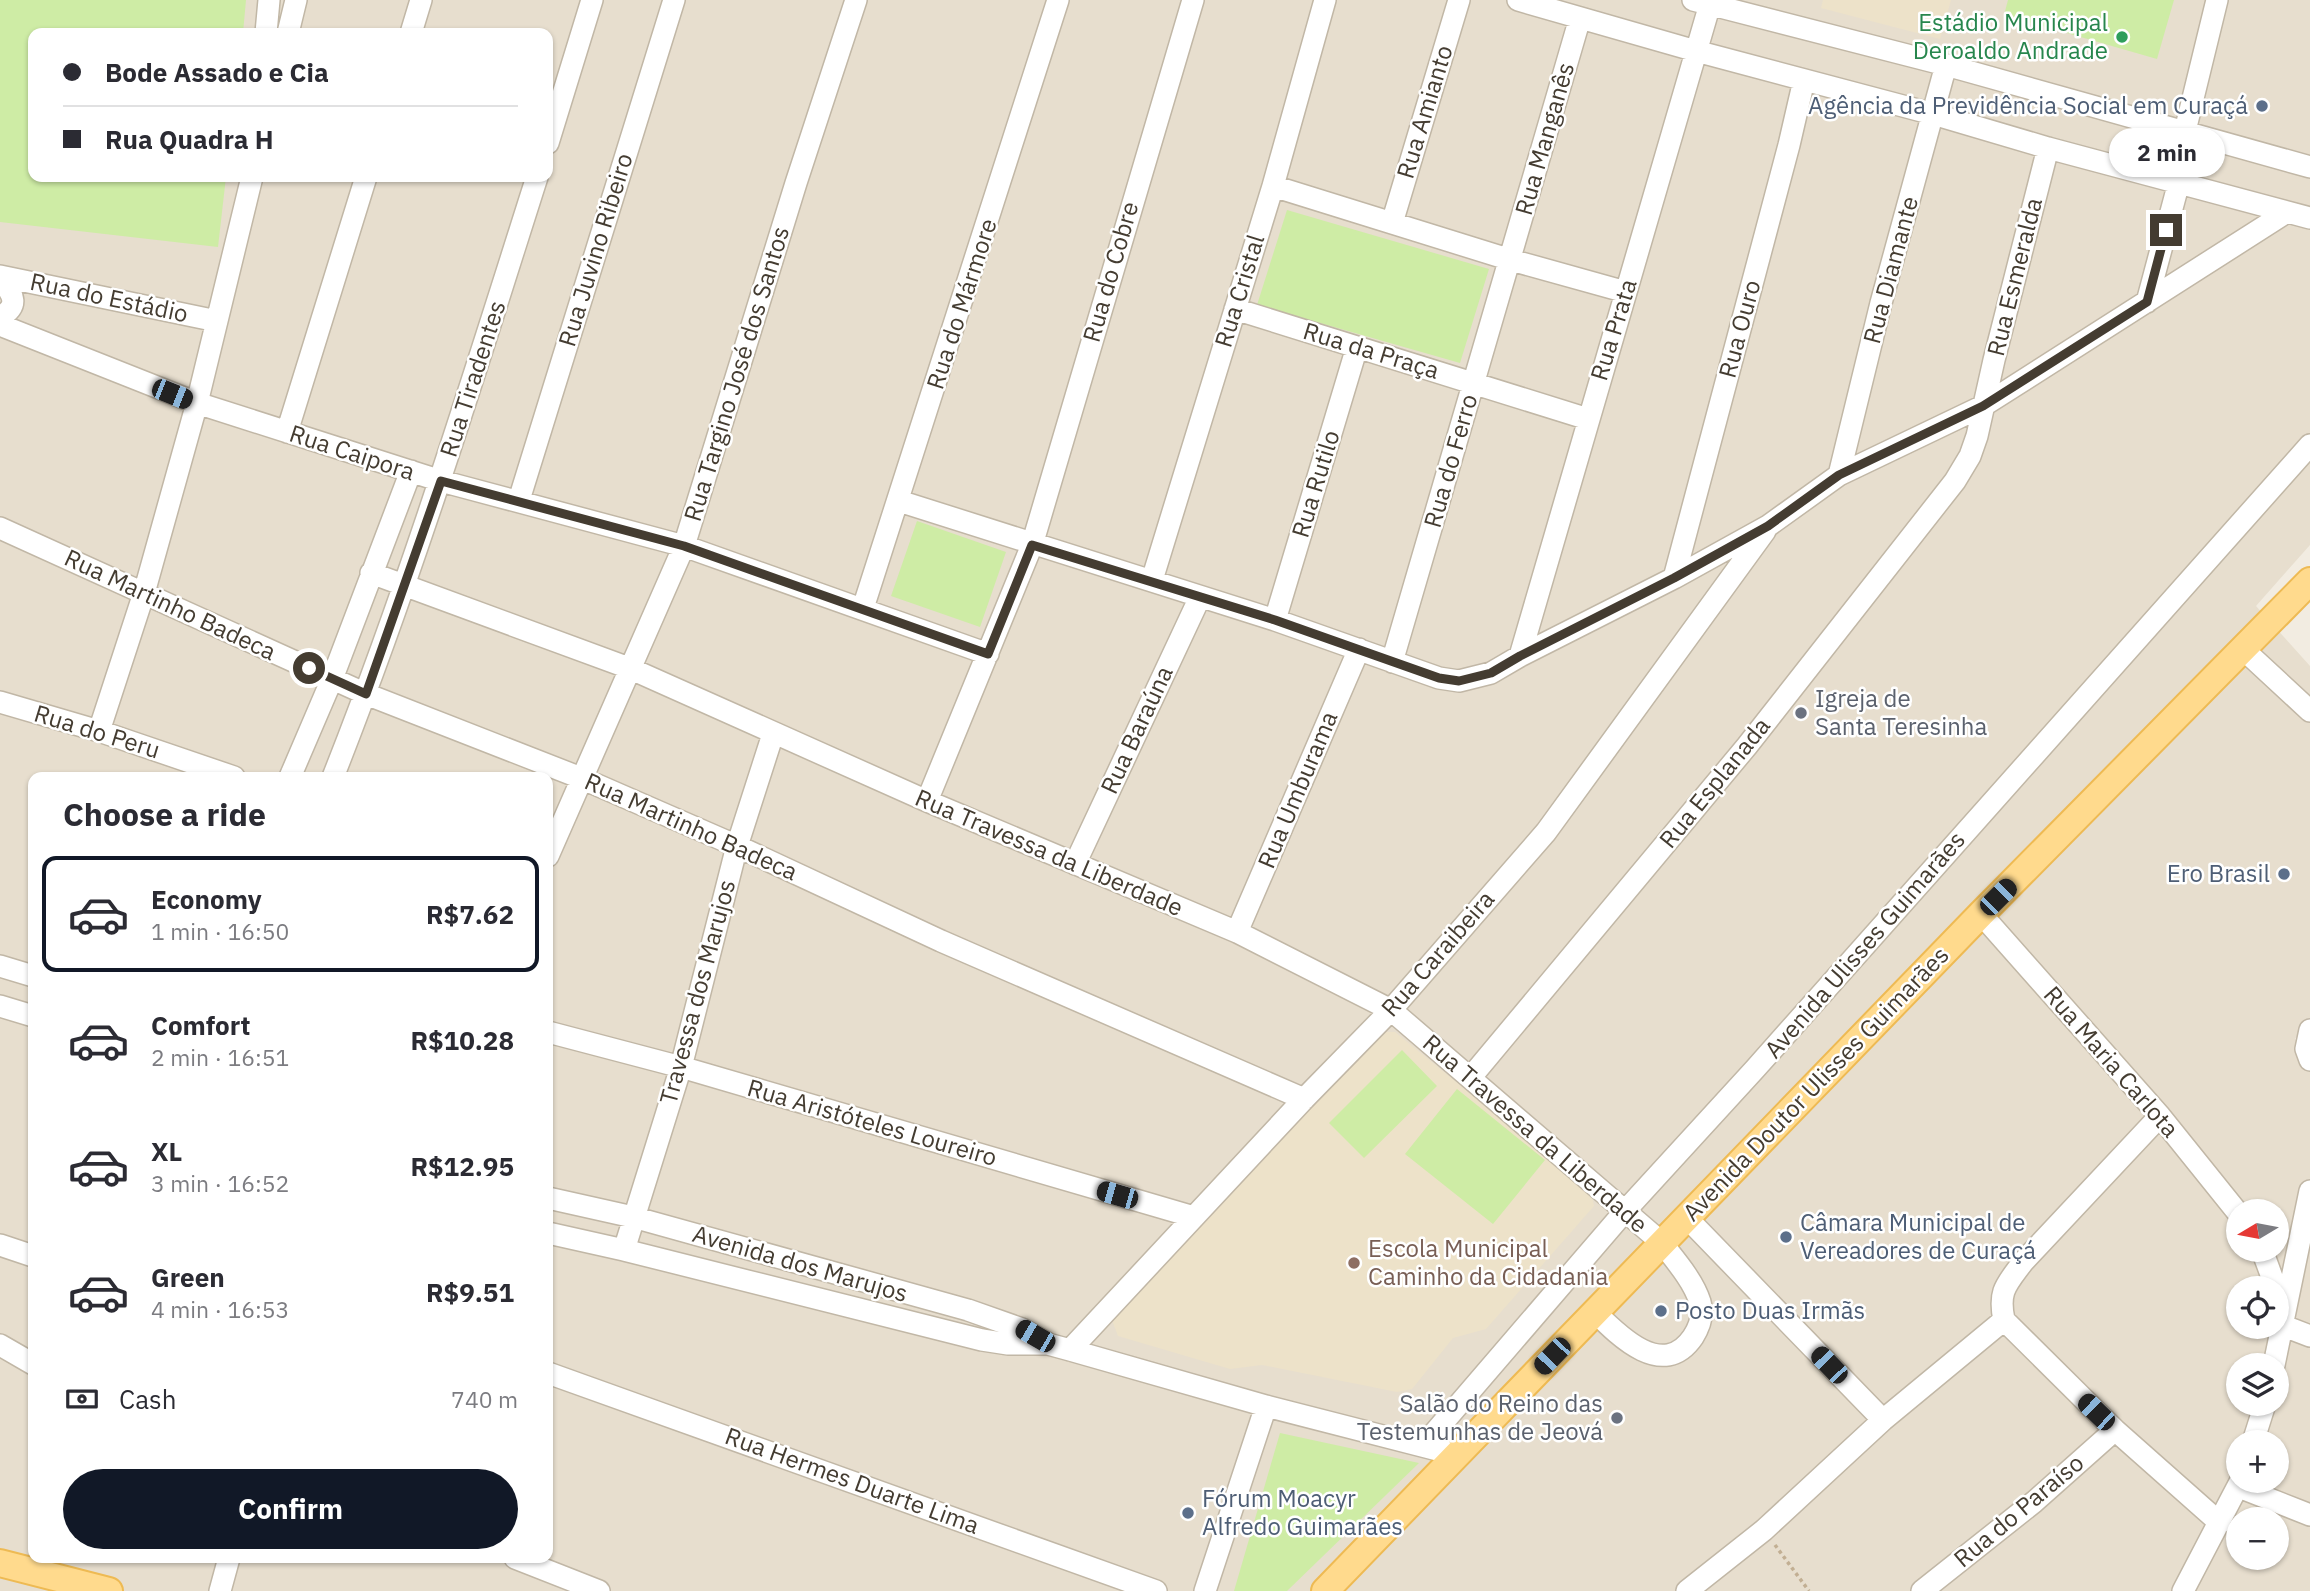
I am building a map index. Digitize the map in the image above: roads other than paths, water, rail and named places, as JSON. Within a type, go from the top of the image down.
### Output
[{"type":"main road","name":"Avenida Doutor Ulisses Guimarães","points":[[1325,1591],[1661,1242],[2310,581]]},
{"type":"main road","points":[[0,1563],[109,1591]]},
{"type":"street","points":[[267,28],[270,0]]},
{"type":"street","points":[[289,28],[296,0]]},
{"type":"street","points":[[413,28],[421,0]]},
{"type":"street","points":[[553,127],[592,0]]},
{"type":"street","name":"Rua Juvino Ribeiro","points":[[519,500],[674,0]]},
{"type":"street","name":"Rua Targino José dos Santos","points":[[553,844],[684,546],[796,183],[856,0]]},
{"type":"street","name":"Rua do Mármore","points":[[863,608],[1058,0]]},
{"type":"street","name":"Rua do Cobre","points":[[927,801],[1032,545],[1194,0]]},
{"type":"street","name":"Rua Cristal","points":[[1152,580],[1273,186],[1325,0]]},
{"type":"street","name":"Rua Amianto","points":[[1392,223],[1459,0]]},
{"type":"street","points":[[1518,0],[2310,218]]},
{"type":"street","points":[[2185,131],[2217,0]]},
{"type":"street","points":[[1701,2],[1946,65],[2310,167]]},
{"type":"street","name":"Rua Prata","points":[[1520,656],[1696,51],[1701,2]]},
{"type":"street","name":"Rua Manganês","points":[[1511,260],[1580,18]]},
{"type":"street","name":"Rua Diamante","points":[[1839,475],[1881,303],[1946,65]]},
{"type":"street","name":"Rua Ouro","points":[[1674,578],[1804,80]]},
{"type":"street","name":"Rua Esmeralda","points":[[1983,406],[2048,148]]},
{"type":"street","points":[[99,731],[144,593],[197,403],[251,182]]},
{"type":"street","points":[[287,432],[364,182]]},
{"type":"street","name":"Rua Tiradentes","points":[[335,772],[366,694],[441,481],[535,182]]},
{"type":"street","points":[[2147,302],[2179,182]]},
{"type":"street","points":[[1273,186],[1511,260],[1626,292]]},
{"type":"street","points":[[899,501],[1275,620],[1439,678],[1459,681],[1491,673],[1674,578],[1768,526],[1839,475],[1983,406],[2287,212]]},
{"type":"street","name":"Rua do Ferro","points":[[1392,662],[1511,260]]},
{"type":"street","points":[[0,276],[13,298],[9,309],[0,317]]},
{"type":"street","name":"Rua do Estádio","points":[[0,276],[217,321]]},
{"type":"street","name":"Rua da Praça","points":[[1235,309],[1588,419]]},
{"type":"street","points":[[0,325],[197,403]]},
{"type":"street","name":"Rua Rutilo","points":[[1275,620],[1357,347]]},
{"type":"street","name":"Rua Caipora","points":[[197,403],[441,481],[684,546],[988,654]]},
{"type":"street","name":"Rua Esplanada","points":[[1471,1077],[1747,746],[1955,481],[1970,456],[1983,406]]},
{"type":"street","name":"Avenida Ulisses Guimarães","points":[[1423,1446],[1625,1211],[1755,1069],[2310,444]]},
{"type":"street","name":"Rua Tiradentes","points":[[292,772],[332,679],[411,471]]},
{"type":"street","name":"Rua Caraibeira","points":[[1070,1350],[1304,1099],[1391,1010],[1546,832],[1768,526]]},
{"type":"street","name":"Rua Martinho Badeca","points":[[0,528],[366,694],[581,778],[1304,1099]]},
{"type":"street","name":"Rua Travessa da Liberdade","points":[[371,573],[629,668],[927,801],[1237,932],[1391,1010],[1661,1242],[1700,1300],[1703,1314],[1698,1329],[1687,1346],[1668,1355],[1633,1347],[1595,1312]]},
{"type":"street","name":"Rua Baraúna","points":[[1075,864],[1200,597]]},
{"type":"street","name":"Rua Umburama","points":[[1237,932],[1359,649]]},
{"type":"street","points":[[2243,649],[2310,711]]},
{"type":"street","name":"Rua do Peru","points":[[0,702],[99,731],[219,772]]},
{"type":"street","name":"Travessa dos Marujos","points":[[624,1250],[681,1067],[737,846],[773,734]]},
{"type":"street","name":"Rua Maria Carlota","points":[[1981,914],[2160,1116],[2227,1199]]},
{"type":"street","points":[[0,966],[28,974]]},
{"type":"street","points":[[0,1006],[28,1014]]},
{"type":"street","points":[[2310,1030],[2306,1049],[2310,1060]]},
{"type":"street","name":"Rua Aristóteles Loureiro","points":[[553,1033],[681,1067],[1194,1217]]},
{"type":"street","points":[[2160,1116],[2023,1262],[2006,1284],[2000,1301],[2004,1320],[2115,1430],[2220,1523]]},
{"type":"street","points":[[2289,1300],[2310,1191]]},
{"type":"street","name":"Avenida dos Marujos","points":[[553,1199],[633,1217],[968,1310],[1022,1329],[1048,1344],[1266,1406],[1457,1455]]},
{"type":"street","points":[[1686,1217],[1883,1420]]},
{"type":"street","name":"Avenida dos Marujos","points":[[553,1234],[982,1340],[1008,1344],[1048,1344]]},
{"type":"street","points":[[0,1245],[28,1254]]},
{"type":"street","points":[[1687,1591],[1764,1530],[1883,1420],[2004,1320]]},
{"type":"street","points":[[2289,1328],[2310,1336]]},
{"type":"street","points":[[1,1351],[28,1362]]},
{"type":"street","name":"Rua Hermes Duarte Lima","points":[[553,1375],[1156,1591]]},
{"type":"street","points":[[1205,1591],[1266,1406]]},
{"type":"street","name":"Rua do Paraíso","points":[[1922,1591],[2034,1502],[2115,1430]]},
{"type":"street","points":[[2183,1591],[2235,1493]]},
{"type":"street","points":[[2260,1493],[2310,1515]]},
{"type":"street","points":[[220,1591],[228,1563]]},
{"type":"street","points":[[528,1563],[599,1591]]},
{"type":"place","name":"Estádio Municipal Deroaldo Andrade","points":[[2122,37]]},
{"type":"place","name":"Agência da Previdência Social em Curaçá","points":[[2262,106]]},
{"type":"place","name":"Igreja de Santa Teresinha","points":[[1801,713]]},
{"type":"place","name":"Ero Brasil","points":[[2284,874]]},
{"type":"place","name":"Câmara Municipal de Vereadores de Curaçá","points":[[1786,1237]]},
{"type":"place","name":"Escola Municipal Caminho da Cidadania","points":[[1354,1263]]},
{"type":"place","name":"Posto Duas Irmãs","points":[[1661,1311]]},
{"type":"place","name":"Salão do Reino das Testemunhas de Jeová","points":[[1617,1418]]},
{"type":"place","name":"Fórum Moacyr Alfredo Guimarães","points":[[1188,1513]]}]
